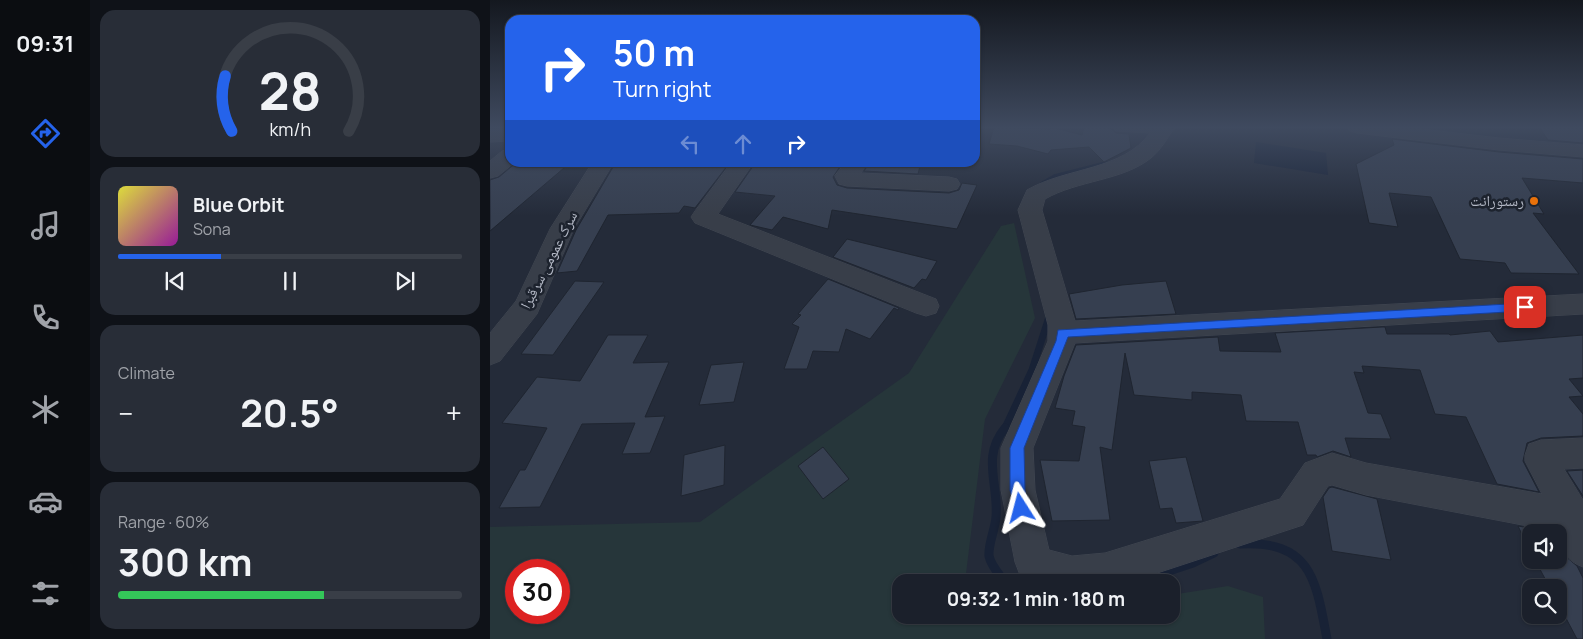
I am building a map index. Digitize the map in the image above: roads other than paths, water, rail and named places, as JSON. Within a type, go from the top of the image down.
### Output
[{"type":"street","points":[[1138,157],[1126,164],[1071,178],[1035,195],[1030,210],[1062,325],[1062,341],[1017,448],[1018,490],[1033,562],[1052,571],[1072,575],[1105,572],[1291,513],[1317,474],[1332,469],[1366,479],[1562,515],[1568,511],[1566,504],[1544,467],[1541,455],[1583,453]]},
{"type":"street","points":[[490,171],[505,160]]},
{"type":"street","name":"سرک عمومی سرقبرا","points":[[490,354],[527,307],[562,229],[601,167]]},
{"type":"street","points":[[740,167],[703,217],[926,306]]},
{"type":"street","points":[[854,167],[846,176],[847,179],[950,184]]},
{"type":"street","points":[[1062,333],[1583,304]]},
{"type":"street","points":[[1562,515],[1583,549]]},
{"type":"water","points":[[1255,157],[1326,157],[1328,175],[1254,163]]},
{"type":"waterway","points":[[1043,184],[1055,177],[1106,164]]},
{"type":"waterway","points":[[1005,428],[1032,370],[1049,317]]},
{"type":"waterway","points":[[999,574],[989,556],[996,517],[992,460],[998,439],[1005,428]]},
{"type":"waterway","points":[[1240,544],[1264,545],[1282,549],[1296,557],[1306,568],[1314,582],[1327,639]]},
{"type":"waterway","points":[[1160,574],[1193,563],[1214,553]]},
{"type":"place","name":"رستورانت","points":[[1534,201]]}]
